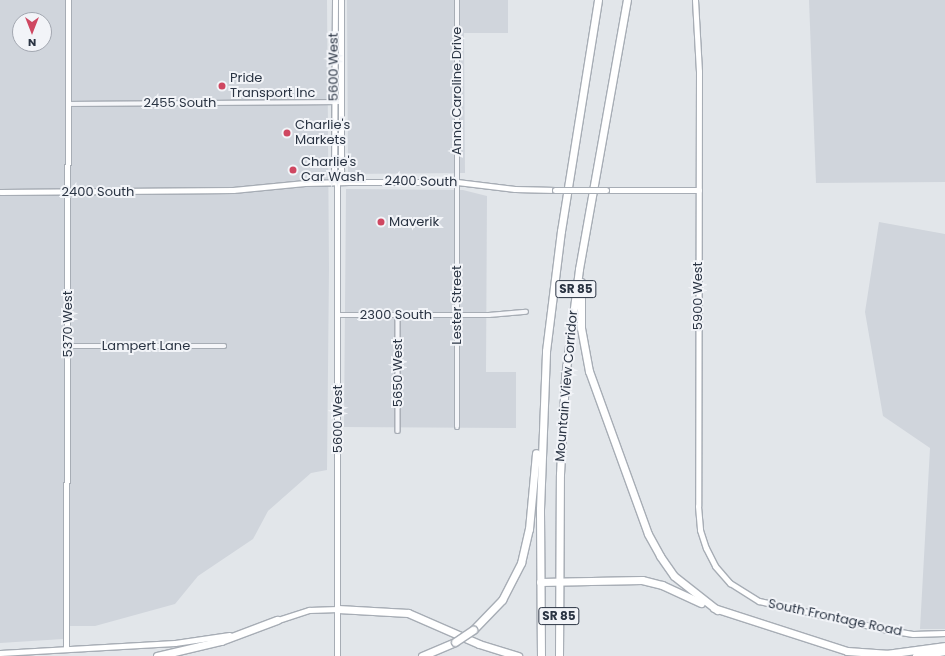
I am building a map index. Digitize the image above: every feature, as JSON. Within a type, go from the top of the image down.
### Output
[{"type":"highway","name":"Mountain View Corridor","points":[[541,652],[540,466],[546,351],[561,231],[598,0]]},
{"type":"highway","name":"Mountain View Corridor","points":[[559,653],[558,581],[560,474],[565,377],[579,269],[627,0]]},
{"type":"highway","points":[[588,222],[580,312],[583,345],[592,381],[655,549],[680,582],[717,610]]},
{"type":"highway","points":[[422,656],[455,642],[473,630],[502,600],[514,579],[524,555],[529,529],[546,351]]},
{"type":"highway","points":[[540,582],[642,580],[669,588],[717,610],[828,647],[852,652],[894,654],[945,646]]},
{"type":"highway","points":[[338,609],[408,613],[479,644],[518,656]]},
{"type":"highway","points":[[157,656],[221,641],[277,620]]},
{"type":"highway","points":[[916,656],[945,651]]},
{"type":"street","name":"5370 West","points":[[66,648],[68,0]]},
{"type":"street","name":"5600 West","points":[[335,0],[334,172],[337,182],[338,315],[337,655]]},
{"type":"street","name":"5600 West","points":[[337,182],[341,171],[341,0]]},
{"type":"street","name":"Anna Caroline Drive","points":[[457,0],[457,182]]},
{"type":"street","name":"5900 West","points":[[695,0],[699,71],[699,522],[710,557],[730,583]]},
{"type":"street","name":"2455 South","points":[[68,104],[341,102]]},
{"type":"street","name":"2400 South","points":[[0,192],[233,190],[337,182],[457,182],[515,189],[555,190],[699,190]]},
{"type":"street","name":"Lester Street","points":[[457,182],[457,427]]},
{"type":"street","name":"2300 South","points":[[338,315],[457,315],[526,312]]},
{"type":"street","name":"5650 West","points":[[398,315],[398,431]]},
{"type":"street","name":"Lampert Lane","points":[[68,346],[224,346]]},
{"type":"street","name":"South Frontage Road","points":[[730,583],[754,599],[786,609],[901,632],[945,633]]},
{"type":"street","points":[[0,654],[61,650],[66,648],[193,642],[236,633],[309,610],[338,609]]},
{"type":"shaded area","points":[[0,0],[327,0],[329,268],[327,470],[311,473],[268,511],[253,539],[198,576],[175,604],[95,626],[63,626],[63,639],[0,643]]},
{"type":"shaded area","points":[[347,0],[508,0],[508,33],[464,33],[465,173],[348,174]]},
{"type":"shaded area","points":[[809,0],[945,0],[945,182],[816,183]]},
{"type":"shaded area","points":[[346,189],[463,190],[487,196],[486,372],[516,372],[516,428],[344,427]]},
{"type":"shaded area","points":[[879,222],[945,234],[945,629],[920,629],[930,448],[883,416],[865,312]]},
{"type":"place","name":"Pride Transport Inc","points":[[222,86]]},
{"type":"place","name":"Charlie's Markets","points":[[287,133]]},
{"type":"place","name":"Charlie's Car Wash","points":[[293,170]]},
{"type":"place","name":"Maverik","points":[[381,222]]}]
